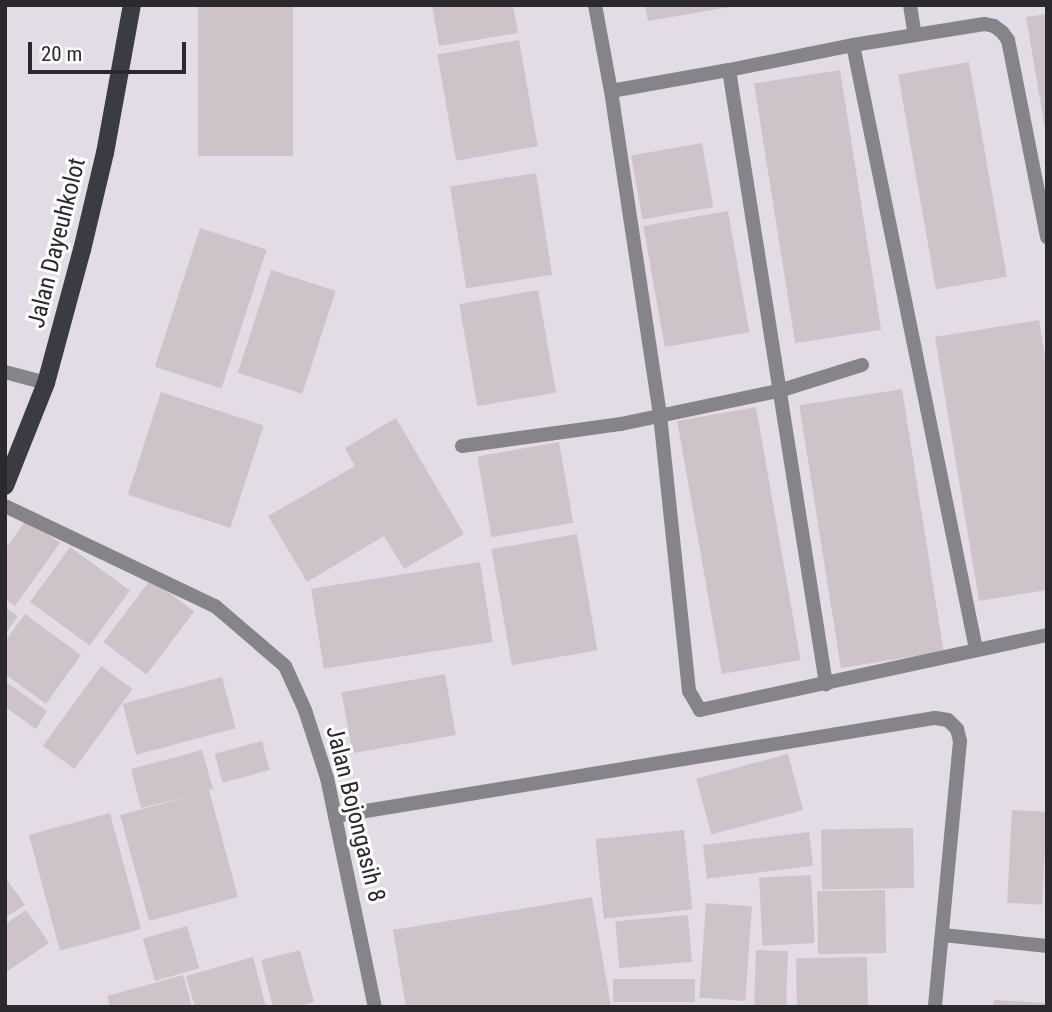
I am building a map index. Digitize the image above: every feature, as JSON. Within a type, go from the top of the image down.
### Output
[{"type":"main road","name":"Jalan Dayeuhkolot","points":[[5,486],[46,383],[105,153],[132,5]]},
{"type":"street","points":[[595,5],[611,91],[660,415],[689,691],[700,710],[1047,635]]},
{"type":"street","points":[[910,5],[915,35]]},
{"type":"street","points":[[611,91],[853,45],[984,24],[994,26],[1007,40],[1047,237]]},
{"type":"street","points":[[853,45],[976,649]]},
{"type":"street","points":[[729,69],[782,390],[826,684]]},
{"type":"street","points":[[462,446],[621,424],[782,390],[862,365]]},
{"type":"street","points":[[5,372],[46,383]]},
{"type":"street","name":"Jalan Bojongasih 8","points":[[5,506],[215,606],[285,666],[305,710],[327,778],[375,1007]]},
{"type":"street","points":[[335,816],[935,718],[948,720],[957,729],[960,741],[935,1007]]},
{"type":"street","points":[[943,935],[1047,946]]},
{"type":"building","points":[[198,5],[293,5],[293,156],[198,156]]},
{"type":"building","points":[[432,5],[513,5],[518,33],[439,46]]},
{"type":"building","points":[[645,5],[730,5],[730,7],[648,21]]},
{"type":"building","points":[[1047,14],[1047,129],[1045,129],[1026,17]]},
{"type":"building","points":[[519,40],[538,146],[456,161],[437,54]]},
{"type":"building","points":[[969,62],[1007,277],[936,289],[898,75]]},
{"type":"building","points":[[840,70],[881,330],[795,343],[754,84]]},
{"type":"building","points":[[702,143],[713,207],[642,220],[631,156]]},
{"type":"building","points":[[536,173],[552,275],[466,288],[450,187]]},
{"type":"building","points":[[728,211],[749,332],[665,347],[643,226]]},
{"type":"building","points":[[200,228],[267,250],[221,388],[155,367]]},
{"type":"building","points":[[271,270],[336,291],[302,394],[238,373]]},
{"type":"building","points":[[538,290],[556,392],[477,406],[459,304]]},
{"type":"building","points":[[1039,320],[1047,369],[1047,590],[979,601],[935,337]]},
{"type":"building","points":[[902,389],[944,652],[841,668],[799,405]]},
{"type":"building","points":[[161,392],[264,425],[230,528],[128,495]]},
{"type":"building","points":[[756,407],[801,660],[722,674],[677,421]]},
{"type":"building","points":[[396,418],[464,534],[404,569],[384,536],[307,582],[268,516],[355,466],[345,448]]},
{"type":"building","points":[[559,442],[573,523],[492,537],[477,456]]},
{"type":"building","points":[[27,519],[60,543],[15,606],[5,599],[5,549]]},
{"type":"building","points":[[577,534],[597,650],[512,665],[491,549]]},
{"type":"building","points":[[70,547],[130,590],[90,646],[30,602]]},
{"type":"building","points":[[480,562],[493,642],[324,669],[311,589]]},
{"type":"building","points":[[151,579],[194,611],[147,675],[103,642]]},
{"type":"building","points":[[5,607],[18,616],[5,634]]},
{"type":"building","points":[[25,614],[81,655],[46,704],[5,674],[5,641]]},
{"type":"building","points":[[101,666],[133,689],[74,769],[43,746]]},
{"type":"building","points":[[445,674],[456,735],[352,753],[342,692]]},
{"type":"building","points":[[222,677],[236,728],[136,755],[123,704]]},
{"type":"building","points":[[5,681],[47,711],[36,729],[5,707]]},
{"type":"building","points":[[262,741],[270,770],[222,783],[215,754]]},
{"type":"building","points":[[202,750],[213,789],[209,790],[238,897],[149,921],[120,815],[198,794],[141,808],[131,769]]},
{"type":"building","points":[[788,754],[803,810],[711,835],[696,779]]},
{"type":"building","points":[[1012,810],[1047,812],[1042,905],[1007,903]]},
{"type":"building","points":[[110,813],[141,929],[60,951],[29,835]]},
{"type":"building","points":[[913,828],[914,888],[822,890],[821,830]]},
{"type":"building","points":[[684,830],[692,910],[604,919],[595,839]]},
{"type":"building","points":[[809,832],[813,866],[707,879],[703,845]]},
{"type":"building","points":[[811,875],[815,943],[763,946],[759,878]]},
{"type":"building","points":[[5,877],[25,905],[5,918]]},
{"type":"building","points":[[885,890],[886,953],[818,954],[817,891]]},
{"type":"building","points":[[592,897],[611,1007],[406,1007],[393,930]]},
{"type":"building","points":[[706,903],[752,906],[745,1001],[699,998]]},
{"type":"building","points":[[26,910],[49,943],[5,973],[5,924]]},
{"type":"building","points":[[688,915],[692,962],[619,968],[615,921]]},
{"type":"building","points":[[187,926],[199,968],[155,981],[143,939]]},
{"type":"building","points":[[300,950],[314,1002],[296,1007],[273,1007],[261,960]]},
{"type":"building","points":[[756,950],[788,951],[786,1007],[754,1007]]},
{"type":"building","points":[[253,957],[266,1007],[195,1007],[186,976]]},
{"type":"building","points":[[867,957],[868,1007],[797,1007],[796,958]]},
{"type":"building","points":[[183,975],[192,1007],[110,1007],[107,996]]},
{"type":"building","points":[[613,979],[695,979],[695,1002],[613,1002]]},
{"type":"building","points":[[994,1000],[1047,1003],[1047,1007],[993,1007]]}]
